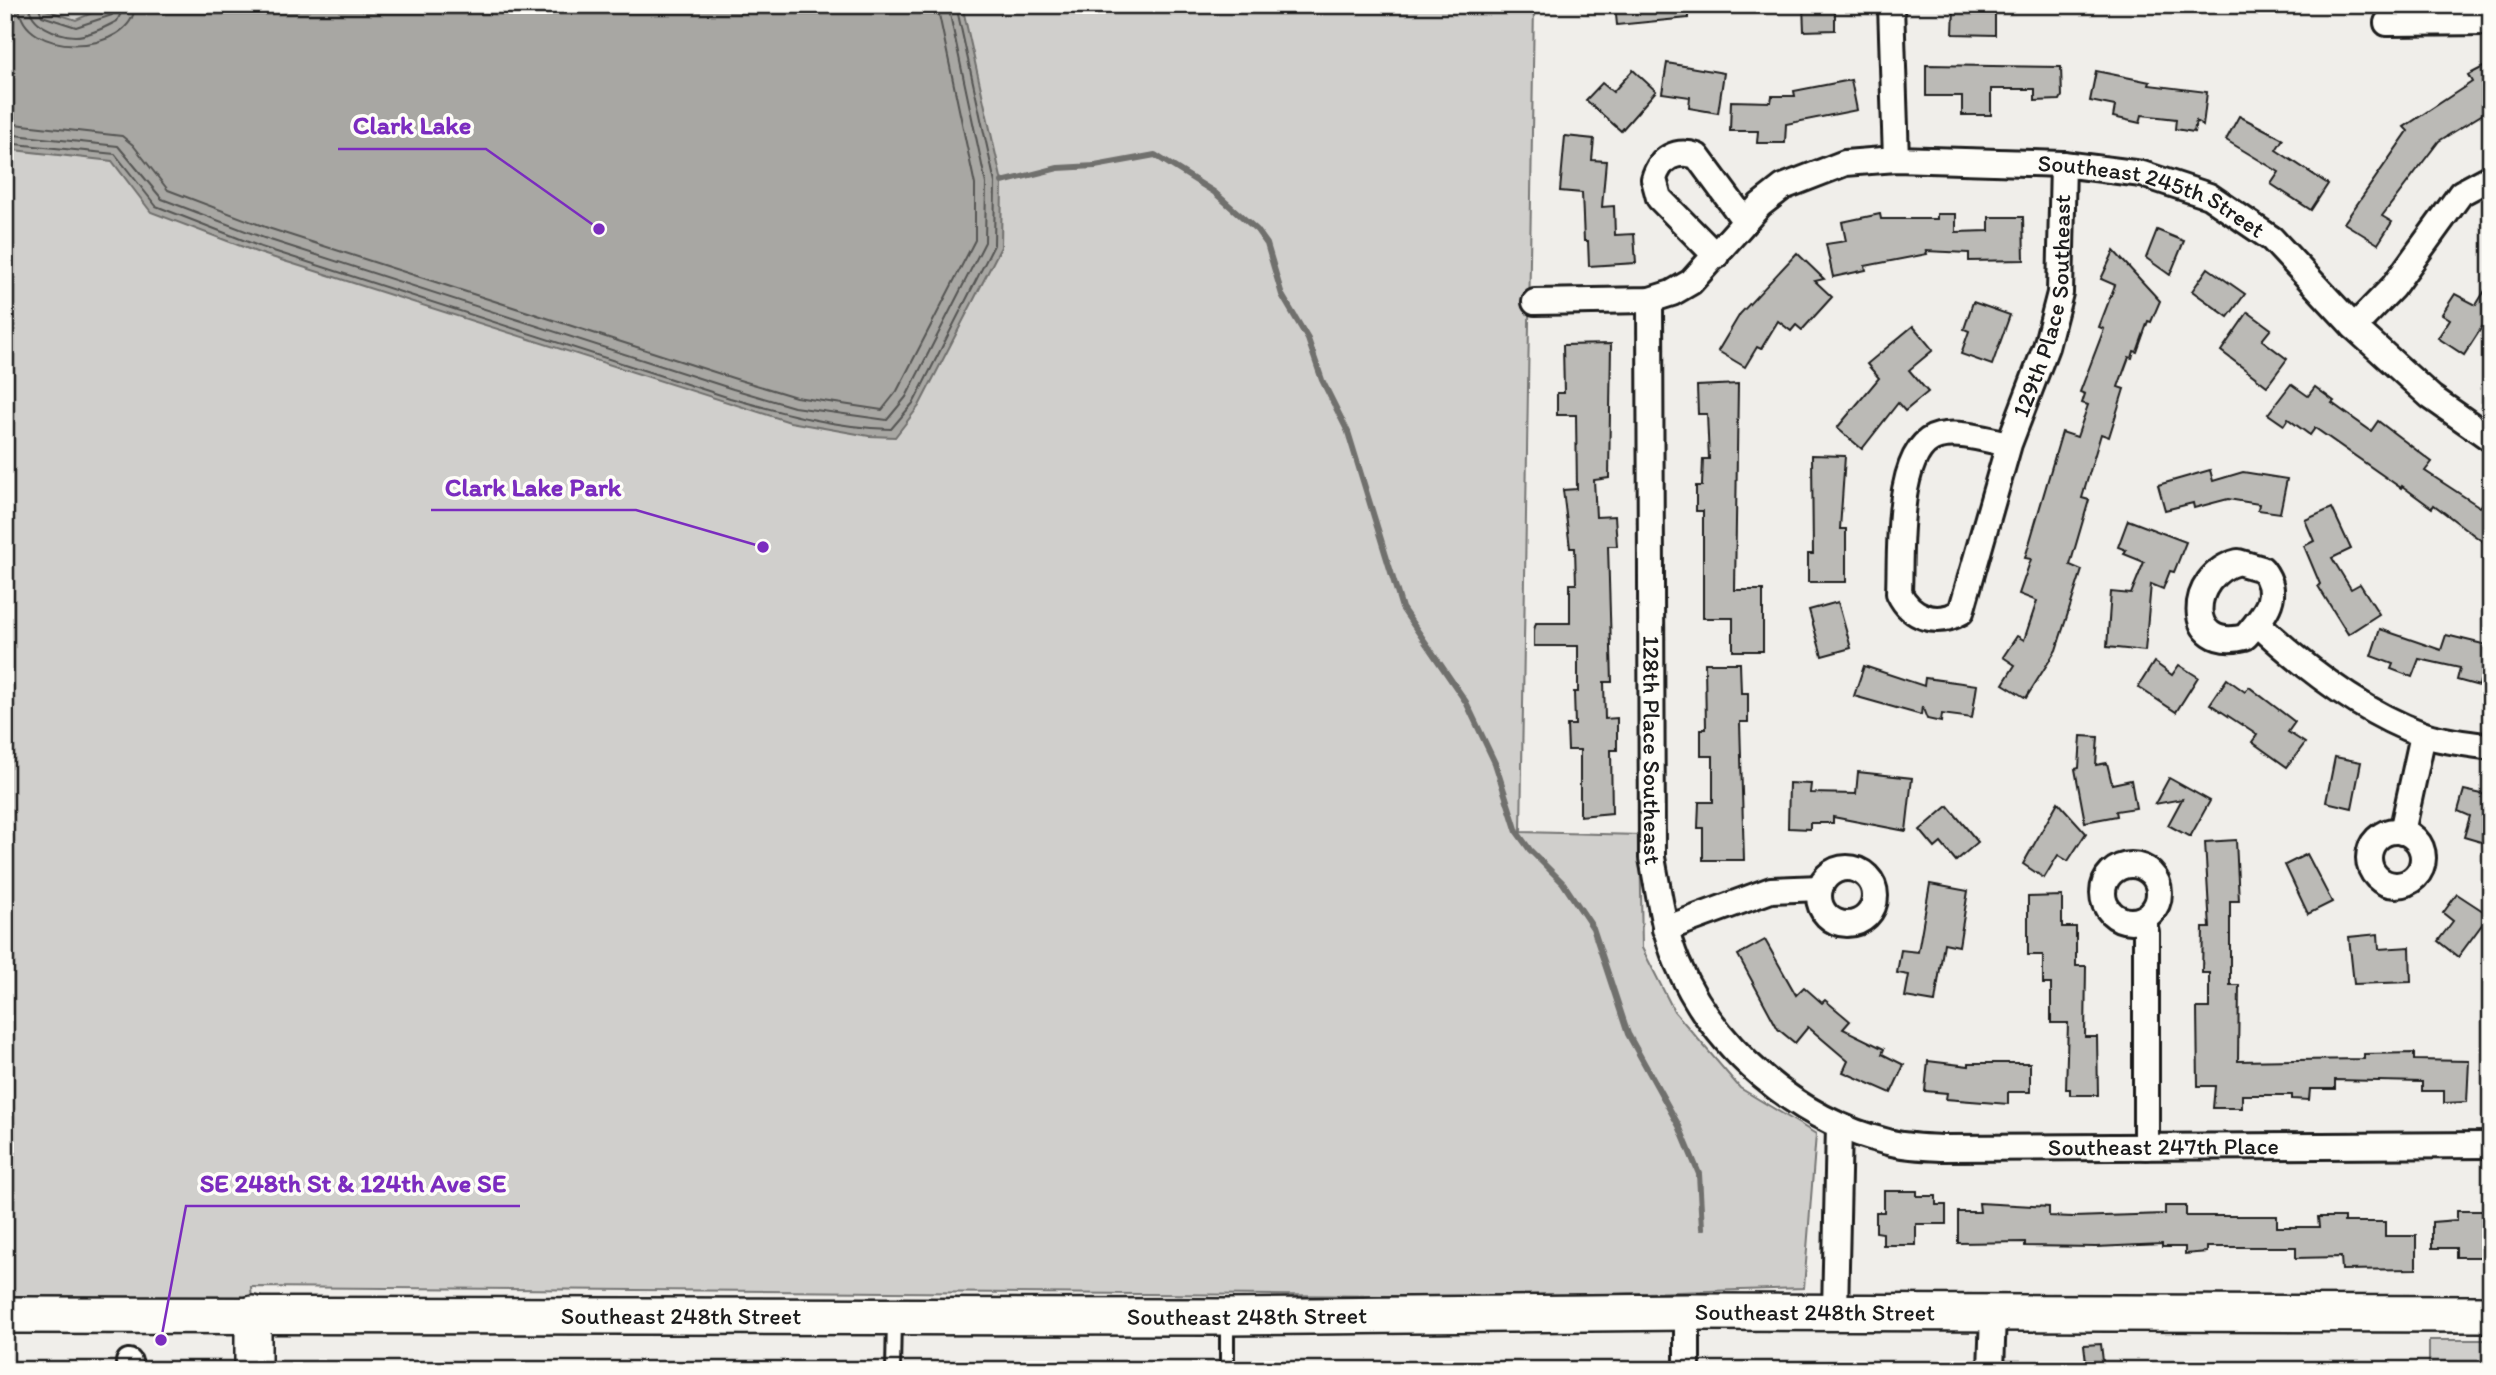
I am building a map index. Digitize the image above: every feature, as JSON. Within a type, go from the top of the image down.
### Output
[{"type":"street","points":[[1891,5],[1896,159]]},
{"type":"street","points":[[2387,23],[2491,22]]},
{"type":"street","points":[[1716,256],[1659,198],[1654,179],[1663,161],[1679,153],[1697,156],[1745,221]]},
{"type":"street","name":"Southeast 245th Street","points":[[1535,302],[1650,300],[1672,293],[1691,282],[1745,221],[1783,187],[1845,163],[1896,159],[2063,164],[2142,174],[2208,196],[2272,239],[2354,327],[2431,397],[2491,439]]},
{"type":"street","name":"129th Place Southeast","points":[[2008,444],[1964,435],[1940,435],[1923,443],[1912,462],[1904,492],[1899,593],[1903,602],[1921,616],[1943,620],[1961,612],[2008,444],[2046,347],[2060,293],[2063,164]]},
{"type":"street","points":[[2354,327],[2393,287],[2461,193],[2491,177]]},
{"type":"street","name":"128th Place Southeast","points":[[1650,300],[1652,858],[1665,929],[1678,963],[1703,1010],[1744,1059],[1788,1096],[1839,1126]]},
{"type":"street","points":[[2257,623],[2296,660],[2380,714],[2423,735],[2491,747]]},
{"type":"street","points":[[2402,832],[2423,735]]},
{"type":"street","points":[[1665,929],[1771,890],[1820,888]]},
{"type":"street","points":[[2143,919],[2146,932],[2146,1147]]},
{"type":"street","points":[[1835,1312],[1839,1126]]},
{"type":"street","name":"Southeast 247th Place","points":[[1839,1126],[1889,1143],[1941,1148],[2491,1145]]},
{"type":"street","points":[[1687,1312],[1687,1370]]},
{"type":"street","name":"Southeast 248th Street","points":[[5,1315],[1227,1317],[1687,1312],[2491,1314]]},
{"type":"street","points":[[253,1314],[253,1370]]},
{"type":"street","points":[[1991,1370],[1993,1314]]},
{"type":"lane","points":[[893,1370],[894,1317]]},
{"type":"lane","points":[[1227,1317],[1227,1370]]},
{"type":"shaded area","points":[[5,5],[1534,5],[1521,832],[1640,835],[1642,948],[1674,1011],[1740,1088],[1816,1134],[1804,1288],[1520,1297],[251,1287],[253,1314],[5,1315]]},
{"type":"shaded area","points":[[2429,1340],[2491,1340],[2491,1370],[2429,1370]]},
{"type":"water","points":[[5,5],[45,5],[46,10],[76,20],[110,5],[962,5],[1002,182],[1001,247],[919,406],[895,437],[869,436],[790,422],[259,253],[151,212],[112,161],[5,149]]},
{"type":"building","points":[[1615,5],[1688,5],[1688,18],[1617,25]]},
{"type":"building","points":[[1803,5],[1835,5],[1835,30],[1804,31]]},
{"type":"building","points":[[1957,5],[1995,5],[1995,35],[1953,34],[1954,8]]},
{"type":"building","points":[[1667,63],[1724,73],[1718,113],[1689,108],[1690,97],[1662,93]]},
{"type":"building","points":[[2491,63],[2491,109],[2439,141],[2382,216],[2392,222],[2378,244],[2344,223],[2408,131],[2404,127],[2472,82],[2468,75]]},
{"type":"building","points":[[1926,65],[2061,67],[2062,96],[2060,100],[2035,101],[2035,89],[1991,89],[1991,115],[1962,115],[1962,96],[1926,96]]},
{"type":"building","points":[[1633,70],[1656,91],[1621,131],[1586,100],[1602,83],[1613,92]]},
{"type":"building","points":[[2096,71],[2150,82],[2149,85],[2207,92],[2203,126],[2196,121],[2194,132],[2175,129],[2176,119],[2142,115],[2140,123],[2113,117],[2115,106],[2090,101]]},
{"type":"building","points":[[1851,80],[1857,110],[1786,124],[1785,143],[1757,143],[1758,131],[1730,131],[1731,101],[1771,102],[1772,96],[1795,96],[1794,91]]},
{"type":"building","points":[[2239,116],[2283,139],[2276,150],[2328,184],[2311,210],[2271,184],[2279,172],[2226,140]]},
{"type":"building","points":[[1565,136],[1594,139],[1592,160],[1606,161],[1602,207],[1614,206],[1615,235],[1634,234],[1636,263],[1589,266],[1588,241],[1584,241],[1582,193],[1560,191]]},
{"type":"building","points":[[1880,214],[1881,219],[1937,219],[1937,214],[1956,214],[1956,232],[1989,231],[1989,217],[2023,217],[2024,260],[1969,261],[1969,253],[1926,251],[1927,254],[1865,266],[1866,270],[1833,277],[1826,244],[1846,241],[1842,222]]},
{"type":"building","points":[[2157,230],[2184,241],[2170,275],[2146,258]]},
{"type":"building","points":[[2114,251],[2160,301],[2151,322],[2148,321],[2137,352],[2134,351],[2132,358],[2129,357],[2118,387],[2124,389],[2109,437],[2101,434],[2082,498],[2089,500],[2070,565],[2082,570],[2056,650],[2026,698],[2003,684],[2015,665],[2003,657],[2017,636],[2024,640],[2037,601],[2019,594],[2031,559],[2025,558],[2062,432],[2077,437],[2088,405],[2082,403],[2085,394],[2080,392],[2104,329],[2099,327],[2115,285],[2101,279]]},
{"type":"building","points":[[1797,253],[1824,279],[1815,281],[1832,297],[1802,330],[1796,325],[1791,331],[1778,321],[1761,349],[1757,347],[1745,367],[1718,351],[1740,314]]},
{"type":"building","points":[[2208,268],[2245,294],[2228,317],[2192,291]]},
{"type":"building","points":[[2491,281],[2491,313],[2464,355],[2438,338],[2450,319],[2442,314],[2455,294],[2476,305]]},
{"type":"building","points":[[1973,302],[2010,315],[1992,365],[1961,354],[1969,331],[1964,329]]},
{"type":"building","points":[[2248,312],[2271,329],[2262,340],[2287,359],[2267,386],[2221,351]]},
{"type":"building","points":[[1913,326],[1933,350],[1909,370],[1928,392],[1905,411],[1898,403],[1862,449],[1837,428],[1879,378],[1867,364]]},
{"type":"building","points":[[1611,344],[1609,478],[1594,480],[1596,517],[1615,516],[1617,546],[1608,546],[1612,682],[1604,682],[1605,719],[1617,718],[1617,750],[1611,750],[1612,813],[1580,816],[1580,750],[1568,750],[1567,725],[1575,725],[1574,692],[1578,692],[1578,646],[1534,646],[1534,630],[1536,623],[1570,623],[1570,584],[1576,584],[1575,548],[1570,548],[1563,490],[1577,489],[1576,415],[1557,415],[1557,393],[1564,393],[1563,345]]},
{"type":"building","points":[[1738,384],[1735,590],[1763,590],[1763,651],[1733,651],[1733,618],[1703,618],[1703,511],[1696,511],[1696,486],[1702,486],[1703,459],[1709,459],[1707,414],[1698,414],[1697,386]]},
{"type":"building","points":[[2291,384],[2308,396],[2315,387],[2371,431],[2378,421],[2432,462],[2425,471],[2480,507],[2491,493],[2491,548],[2434,505],[2432,508],[2402,486],[2401,488],[2315,428],[2310,435],[2288,419],[2284,425],[2268,414]]},
{"type":"building","points":[[1812,455],[1845,456],[1840,529],[1846,529],[1846,582],[1808,582],[1808,554],[1813,554]]},
{"type":"building","points":[[2210,470],[2213,481],[2243,472],[2287,479],[2280,513],[2258,510],[2259,504],[2228,499],[2194,508],[2193,503],[2165,510],[2158,485]]},
{"type":"building","points":[[2332,508],[2351,549],[2332,558],[2351,589],[2360,584],[2379,614],[2348,634],[2318,586],[2320,584],[2304,546],[2314,541],[2305,520]]},
{"type":"building","points":[[2128,520],[2186,542],[2174,572],[2170,571],[2163,589],[2151,584],[2145,651],[2107,647],[2111,592],[2131,594],[2144,562],[2124,554],[2126,550],[2118,547]]},
{"type":"building","points":[[1838,602],[1851,648],[1822,656],[1809,610]]},
{"type":"building","points":[[2380,629],[2441,650],[2446,635],[2491,646],[2486,663],[2491,664],[2491,683],[2480,681],[2479,686],[2457,680],[2460,668],[2419,659],[2412,677],[2391,669],[2393,664],[2371,656]]},
{"type":"building","points":[[2154,662],[2172,675],[2179,665],[2198,677],[2176,712],[2138,687]]},
{"type":"building","points":[[1705,663],[1740,663],[1741,693],[1748,693],[1748,722],[1740,722],[1744,860],[1703,860],[1703,828],[1698,828],[1699,802],[1713,802],[1713,756],[1701,756],[1701,729],[1706,729]]},
{"type":"building","points":[[1864,666],[1924,686],[1925,678],[1977,685],[1972,718],[1942,714],[1941,722],[1927,719],[1922,706],[1921,715],[1854,696]]},
{"type":"building","points":[[2227,679],[2245,692],[2249,687],[2295,722],[2288,732],[2305,743],[2287,767],[2252,742],[2257,735],[2210,704]]},
{"type":"building","points":[[2081,736],[2098,737],[2096,765],[2107,763],[2112,784],[2131,780],[2136,808],[2116,811],[2117,816],[2085,822],[2075,769],[2079,768]]},
{"type":"building","points":[[2335,757],[2361,762],[2352,808],[2326,802]]},
{"type":"building","points":[[1858,772],[1912,778],[1906,831],[1833,817],[1833,823],[1810,823],[1810,829],[1788,828],[1789,783],[1811,784],[1810,793],[1856,794]]},
{"type":"building","points":[[2169,778],[2210,801],[2190,837],[2168,825],[2182,799],[2155,804]]},
{"type":"building","points":[[2464,790],[2491,796],[2491,845],[2464,837],[2470,816],[2458,811]]},
{"type":"building","points":[[2058,802],[2086,833],[2068,861],[2058,855],[2044,878],[2023,864]]},
{"type":"building","points":[[1948,806],[1978,842],[1956,861],[1941,843],[1935,848],[1920,830]]},
{"type":"building","points":[[2236,840],[2239,901],[2230,901],[2230,985],[2239,985],[2238,1061],[2364,1059],[2364,1054],[2414,1053],[2414,1060],[2469,1061],[2467,1102],[2444,1103],[2444,1091],[2422,1091],[2422,1082],[2335,1080],[2335,1089],[2310,1089],[2309,1100],[2292,1099],[2292,1095],[2242,1095],[2242,1108],[2213,1108],[2215,1086],[2198,1086],[2197,1008],[2209,1008],[2209,973],[2202,973],[2203,928],[2210,928],[2205,842]]},
{"type":"building","points":[[2307,854],[2332,902],[2308,914],[2285,865]]},
{"type":"building","points":[[1930,884],[1968,891],[1959,946],[1944,943],[1935,1002],[1905,997],[1909,975],[1897,973],[1901,950],[1918,952]]},
{"type":"building","points":[[2457,894],[2489,915],[2458,957],[2438,941],[2453,921],[2443,913]]},
{"type":"building","points":[[2062,896],[2062,927],[2076,927],[2076,966],[2086,966],[2085,1037],[2097,1037],[2098,1095],[2070,1095],[2070,1089],[2066,1089],[2068,1023],[2051,1023],[2051,984],[2043,984],[2043,955],[2028,955],[2028,897]]},
{"type":"building","points":[[2378,934],[2379,949],[2410,947],[2411,982],[2354,984],[2349,937]]},
{"type":"building","points":[[1765,940],[1796,995],[1804,987],[1822,1003],[1825,1000],[1850,1021],[1843,1029],[1884,1049],[1882,1054],[1904,1065],[1891,1093],[1843,1072],[1848,1061],[1808,1027],[1795,1043],[1778,1029],[1738,955]]},
{"type":"building","points":[[1928,1061],[1969,1066],[1969,1063],[2030,1063],[2030,1092],[2008,1092],[2008,1104],[1946,1099],[1947,1093],[1925,1091]]},
{"type":"building","points":[[1884,1191],[1917,1191],[1917,1196],[1936,1196],[1936,1205],[1946,1205],[1946,1224],[1916,1224],[1916,1245],[1883,1245],[1883,1233],[1876,1232],[1876,1212],[1884,1212]]},
{"type":"building","points":[[1979,1203],[2049,1207],[2049,1216],[2073,1217],[2165,1214],[2165,1206],[2186,1206],[2186,1216],[2277,1216],[2277,1227],[2319,1227],[2318,1217],[2344,1217],[2344,1222],[2385,1222],[2385,1236],[2416,1236],[2416,1269],[2342,1270],[2341,1257],[2296,1258],[2296,1247],[2207,1247],[2207,1252],[2185,1254],[2185,1247],[2162,1247],[2162,1244],[2096,1247],[2025,1246],[2025,1242],[1958,1243],[1958,1212],[1980,1212]]},
{"type":"building","points":[[2457,1211],[2483,1211],[2482,1257],[2456,1257],[2456,1248],[2432,1248],[2432,1222],[2457,1220]]},
{"type":"building","points":[[2101,1344],[2104,1370],[2087,1370],[2084,1345]]},
{"type":"waterway","points":[[1002,182],[1058,168],[1095,166],[1155,155],[1214,192],[1257,230],[1267,244],[1282,295],[1308,339],[1322,380],[1348,432],[1402,608],[1466,702],[1495,763],[1517,832],[1530,850],[1563,883],[1593,928],[1628,1034],[1679,1126],[1699,1174],[1702,1228]]},
{"type":"place","name":"Clark Lake","points":[[599,229]]},
{"type":"place","name":"Clark Lake Park","points":[[763,547]]},
{"type":"place","name":"SE 248th St & 124th Ave SE","points":[[161,1340]]}]
